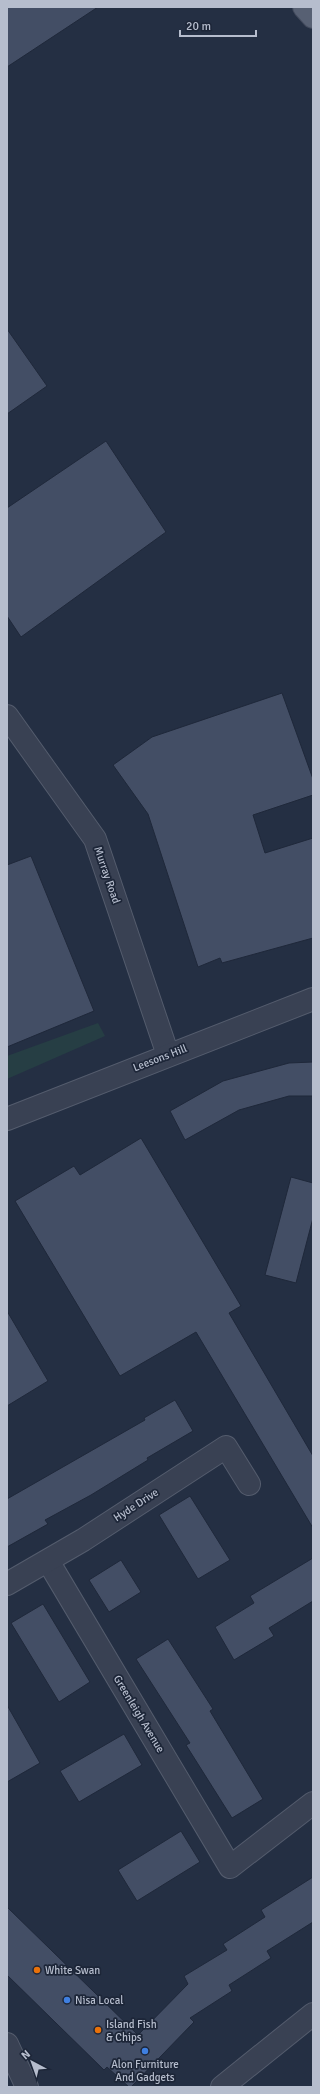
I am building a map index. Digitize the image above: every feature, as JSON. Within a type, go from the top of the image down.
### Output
[{"type":"main road","points":[[304,7],[313,17]]},
{"type":"street","name":"Murray Road","points":[[7,716],[94,839],[168,1055]]},
{"type":"street","name":"Leesons Hill","points":[[7,1119],[313,999]]},
{"type":"street","name":"Hyde Drive","points":[[7,1584],[48,1561],[226,1447],[249,1484]]},
{"type":"street","name":"Greenleigh Avenue","points":[[48,1561],[230,1867],[313,1804]]},
{"type":"street","points":[[222,2087],[313,2014]]},
{"type":"street","points":[[7,2044],[27,2087]]},
{"type":"green space","points":[[98,1023],[105,1036],[7,1079],[7,1056]]},
{"type":"building","points":[[7,7],[98,7],[7,67]]},
{"type":"building","points":[[7,329],[47,386],[7,414]]},
{"type":"building","points":[[106,441],[166,532],[21,637],[7,616],[7,508]]},
{"type":"building","points":[[282,693],[313,779],[313,795],[253,815],[265,853],[313,838],[313,938],[222,963],[220,958],[198,967],[148,814],[113,765],[152,737]]},
{"type":"building","points":[[31,856],[94,1011],[7,1047],[7,865]]},
{"type":"building","points":[[313,1062],[313,1096],[289,1096],[239,1110],[185,1140],[170,1111],[223,1081],[289,1063]]},
{"type":"building","points":[[141,1138],[241,1306],[229,1313],[313,1456],[313,1528],[196,1332],[120,1376],[15,1201],[74,1166],[80,1175]]},
{"type":"building","points":[[291,1177],[313,1183],[313,1218],[296,1283],[265,1275]]},
{"type":"building","points":[[7,1311],[48,1381],[7,1406]]},
{"type":"building","points":[[175,1400],[193,1431],[147,1458],[148,1460],[91,1495],[45,1520],[48,1524],[7,1547],[7,1499],[145,1420],[144,1418]]},
{"type":"building","points":[[190,1496],[230,1560],[198,1579],[159,1515]]},
{"type":"building","points":[[313,1558],[313,1601],[269,1628],[274,1636],[234,1660],[215,1627],[254,1603],[250,1596]]},
{"type":"building","points":[[121,1560],[141,1592],[109,1612],[89,1580]]},
{"type":"building","points":[[43,1604],[90,1682],[59,1702],[11,1623]]},
{"type":"building","points":[[168,1639],[213,1709],[210,1711],[263,1799],[232,1818],[186,1745],[190,1743],[136,1659]]},
{"type":"building","points":[[7,1705],[40,1763],[7,1782]]},
{"type":"building","points":[[124,1734],[142,1765],[79,1802],[60,1771]]},
{"type":"building","points":[[181,1831],[200,1862],[137,1901],[118,1870]]},
{"type":"building","points":[[313,1877],[313,1922],[267,1951],[271,1958],[229,1985],[232,1991],[190,2018],[194,2022],[131,2087],[129,2087],[107,2067],[104,2070],[7,1975],[7,1907],[138,2035],[188,1984],[184,1976],[227,1950],[223,1944],[265,1917],[261,1910]]},
{"type":"place","name":"White Swan","points":[[37,1970]]},
{"type":"place","name":"Nisa Local","points":[[67,2000]]},
{"type":"place","name":"Island Fish & Chips","points":[[98,2030]]},
{"type":"place","name":"Alon Furniture And Gadgets","points":[[145,2051]]}]
